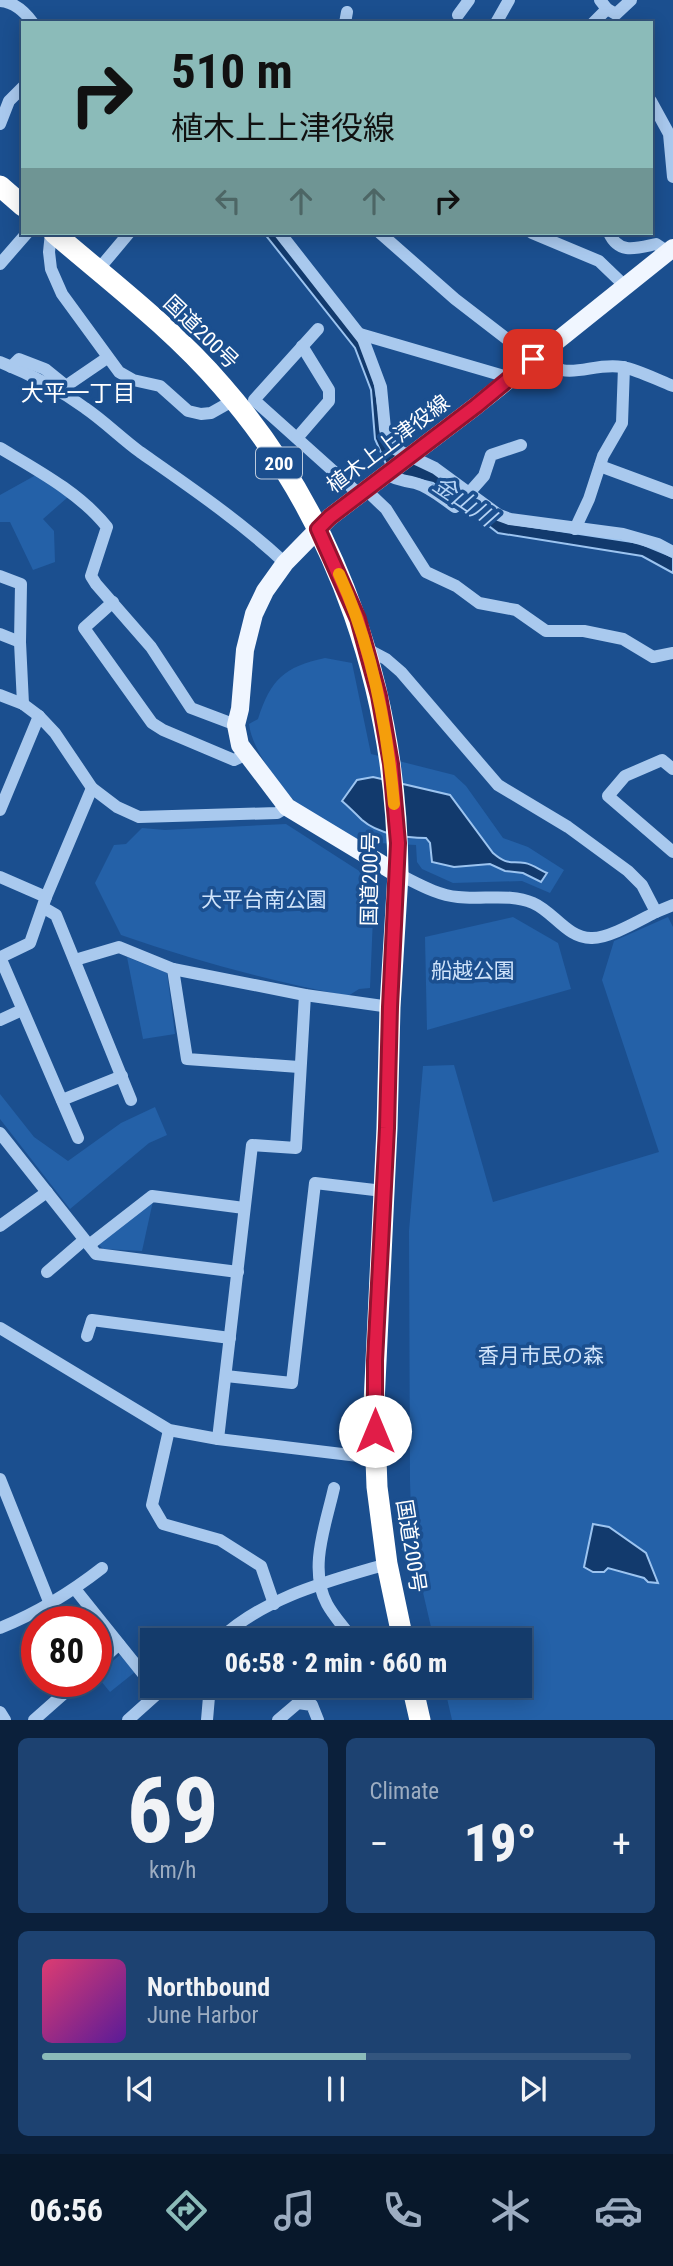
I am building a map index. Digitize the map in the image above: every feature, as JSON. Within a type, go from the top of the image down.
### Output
[{"type":"highway","points":[[0,186],[21,204]]},
{"type":"highway","name":"国道200号","points":[[54,235],[98,270],[244,404],[318,529],[358,619],[379,696],[391,764],[398,874],[375,1361],[375,1458],[387,1564],[400,1628]]},
{"type":"highway","points":[[415,1698],[420,1720]]},
{"type":"main road","name":"植木上上津役線","points":[[398,874],[287,807],[240,745],[236,725],[245,650],[254,614],[265,591],[285,563],[330,517],[511,378],[671,250]]},
{"type":"street","points":[[458,15],[469,0]]},
{"type":"street","points":[[497,21],[509,0]]},
{"type":"street","points":[[594,21],[603,5],[616,13],[631,0]]},
{"type":"street","points":[[0,1],[20,9],[31,21]]},
{"type":"street","points":[[0,124],[9,101],[21,89]]},
{"type":"street","points":[[653,104],[670,134],[673,177]]},
{"type":"street","points":[[0,264],[25,235]]},
{"type":"street","points":[[52,235],[49,252],[51,269],[62,294],[82,318],[107,358],[118,372],[133,380],[160,386],[188,411],[211,413],[244,404],[318,329]]},
{"type":"street","points":[[98,270],[127,235]]},
{"type":"street","points":[[282,235],[360,334],[376,367],[381,387],[384,429],[388,441],[395,449],[401,482],[415,483],[431,490],[455,508]]},
{"type":"street","points":[[387,235],[455,299],[536,357],[561,369],[578,371],[607,365],[624,367],[673,386]]},
{"type":"street","points":[[536,235],[599,261],[625,286]]},
{"type":"street","points":[[610,235],[617,245],[627,250],[656,244],[671,250]]},
{"type":"street","points":[[360,334],[511,378]]},
{"type":"street","points":[[297,438],[329,401],[329,390],[302,346]]},
{"type":"street","points":[[5,365],[19,359],[45,369],[66,386],[107,358]]},
{"type":"street","points":[[5,365],[36,377],[85,408],[137,450],[195,489],[285,563]]},
{"type":"street","points":[[575,529],[589,499],[603,456],[622,423],[624,367]]},
{"type":"street","points":[[244,404],[297,438],[386,509],[426,572],[456,586],[480,603],[516,610],[546,631],[584,632],[623,639],[653,657],[673,653]]},
{"type":"street","points":[[469,494],[484,476],[491,455],[521,446]]},
{"type":"street","points":[[0,448],[51,478],[100,518],[107,527],[92,576],[96,584],[151,647],[191,708],[236,725]]},
{"type":"street","points":[[398,466],[435,468],[499,515],[510,519],[624,534],[658,544],[673,552]]},
{"type":"street","points":[[600,466],[673,493]]},
{"type":"street","points":[[0,576],[21,584],[23,704]]},
{"type":"street","points":[[113,602],[84,628],[152,723],[234,760],[247,754]]},
{"type":"street","points":[[0,634],[20,642]]},
{"type":"street","points":[[367,649],[386,659],[401,672],[498,785],[568,827],[628,871],[642,885],[656,912]]},
{"type":"street","points":[[0,695],[23,704],[39,716],[55,733],[92,788],[117,807],[139,817],[277,813],[287,807]]},
{"type":"street","points":[[0,810],[39,716]]},
{"type":"street","points":[[673,769],[662,760],[625,776],[608,796],[673,852]]},
{"type":"street","points":[[78,1138],[0,957],[30,943],[92,788]]},
{"type":"street","points":[[398,874],[429,890],[456,897],[512,897],[533,903],[576,936],[594,939],[673,905]]},
{"type":"street","points":[[0,877],[45,903],[56,915],[131,1100]]},
{"type":"street","points":[[75,960],[118,947],[173,969],[304,995],[390,1007]]},
{"type":"street","points":[[173,969],[187,1059],[299,1067]]},
{"type":"street","points":[[218,1439],[252,1144],[296,1148],[304,995]]},
{"type":"street","points":[[0,1020],[22,1010]]},
{"type":"street","points":[[62,1100],[122,1076]]},
{"type":"street","points":[[0,1133],[96,1254],[237,1272]]},
{"type":"street","points":[[226,1376],[292,1384],[315,1183],[383,1191]]},
{"type":"street","points":[[1,1224],[47,1192]]},
{"type":"street","points":[[47,1272],[152,1196],[244,1208]]},
{"type":"street","points":[[87,1336],[92,1320],[230,1338]]},
{"type":"street","points":[[0,1328],[169,1430],[218,1439],[375,1458]]},
{"type":"street","points":[[169,1430],[152,1505],[163,1524],[220,1540],[261,1566],[274,1604]]},
{"type":"street","points":[[0,1479],[50,1604]]},
{"type":"street","points":[[334,1488],[318,1564],[320,1583],[327,1604],[344,1628]]},
{"type":"street","points":[[231,1628],[320,1583],[387,1564]]},
{"type":"street","points":[[0,1628],[50,1604],[102,1568]]},
{"type":"street","points":[[75,1589],[140,1668]]},
{"type":"street","points":[[112,1650],[119,1644]]},
{"type":"street","points":[[34,1720],[60,1697]]},
{"type":"street","points":[[128,1720],[147,1698]]},
{"type":"street","points":[[207,1720],[209,1698]]},
{"type":"street","points":[[278,1720],[298,1703],[312,1705],[318,1720]]},
{"type":"street","points":[[0,1712],[5,1720]]},
{"type":"green space","points":[[36,475],[68,497],[43,519],[54,531],[55,562],[33,570],[10,522],[0,522],[0,495]]},
{"type":"green space","points":[[325,658],[352,663],[371,754],[454,775],[466,786],[503,838],[528,847],[564,870],[550,893],[522,881],[453,883],[422,869],[417,862],[416,845],[378,843],[371,853],[320,823],[297,803],[262,759],[249,724],[258,719],[268,694],[281,677],[299,666]]},
{"type":"green space","name":"大平台南公園","points":[[286,824],[367,876],[374,894],[370,988],[359,989],[348,996],[319,990],[205,962],[121,935],[95,883],[114,845],[126,844],[142,828],[165,830]]},
{"type":"green space","name":"船越公園","points":[[513,917],[558,943],[571,989],[427,1030],[425,937]]},
{"type":"green space","name":"香月市民の森","points":[[668,917],[673,927],[673,1720],[452,1720],[447,1698],[532,1698],[532,1628],[431,1628],[412,1545],[409,1231],[423,1066],[454,1065],[493,1202],[659,1152],[602,980],[614,941]]},
{"type":"green space","points":[[127,957],[167,973],[175,1034],[143,1039]]},
{"type":"green space","points":[[0,1094],[34,1137],[68,1161],[121,1123],[155,1107],[167,1135],[149,1143],[70,1209],[0,1119]]},
{"type":"green space","points":[[153,1201],[142,1251],[103,1249],[98,1244]]},
{"type":"green space","points":[[120,1655],[135,1672],[112,1690],[112,1662]]},
{"type":"water","name":"金山川","points":[[266,235],[277,235],[360,341],[373,373],[382,431],[434,472],[507,523],[639,543],[673,557],[673,573],[642,556],[498,533],[433,483],[404,476],[386,464],[375,439],[371,390],[355,348]]},
{"type":"water","points":[[373,777],[450,795],[493,853],[505,861],[528,864],[547,873],[541,882],[523,873],[505,871],[490,864],[454,867],[432,862],[430,843],[426,838],[401,836],[376,829],[342,801],[357,780]]},
{"type":"water","points":[[593,1524],[609,1527],[646,1553],[658,1583],[608,1568],[604,1572],[593,1572],[584,1567]]},
{"type":"slow traffic","points":[[339,574],[358,619],[379,696],[391,764],[394,804]]},
{"type":"district","name":"大平一丁目","points":[[78,393]]},
{"type":"route","points":[[375,1431],[375,1361],[398,843],[391,764],[379,696],[358,619],[318,529],[533,359]]}]
